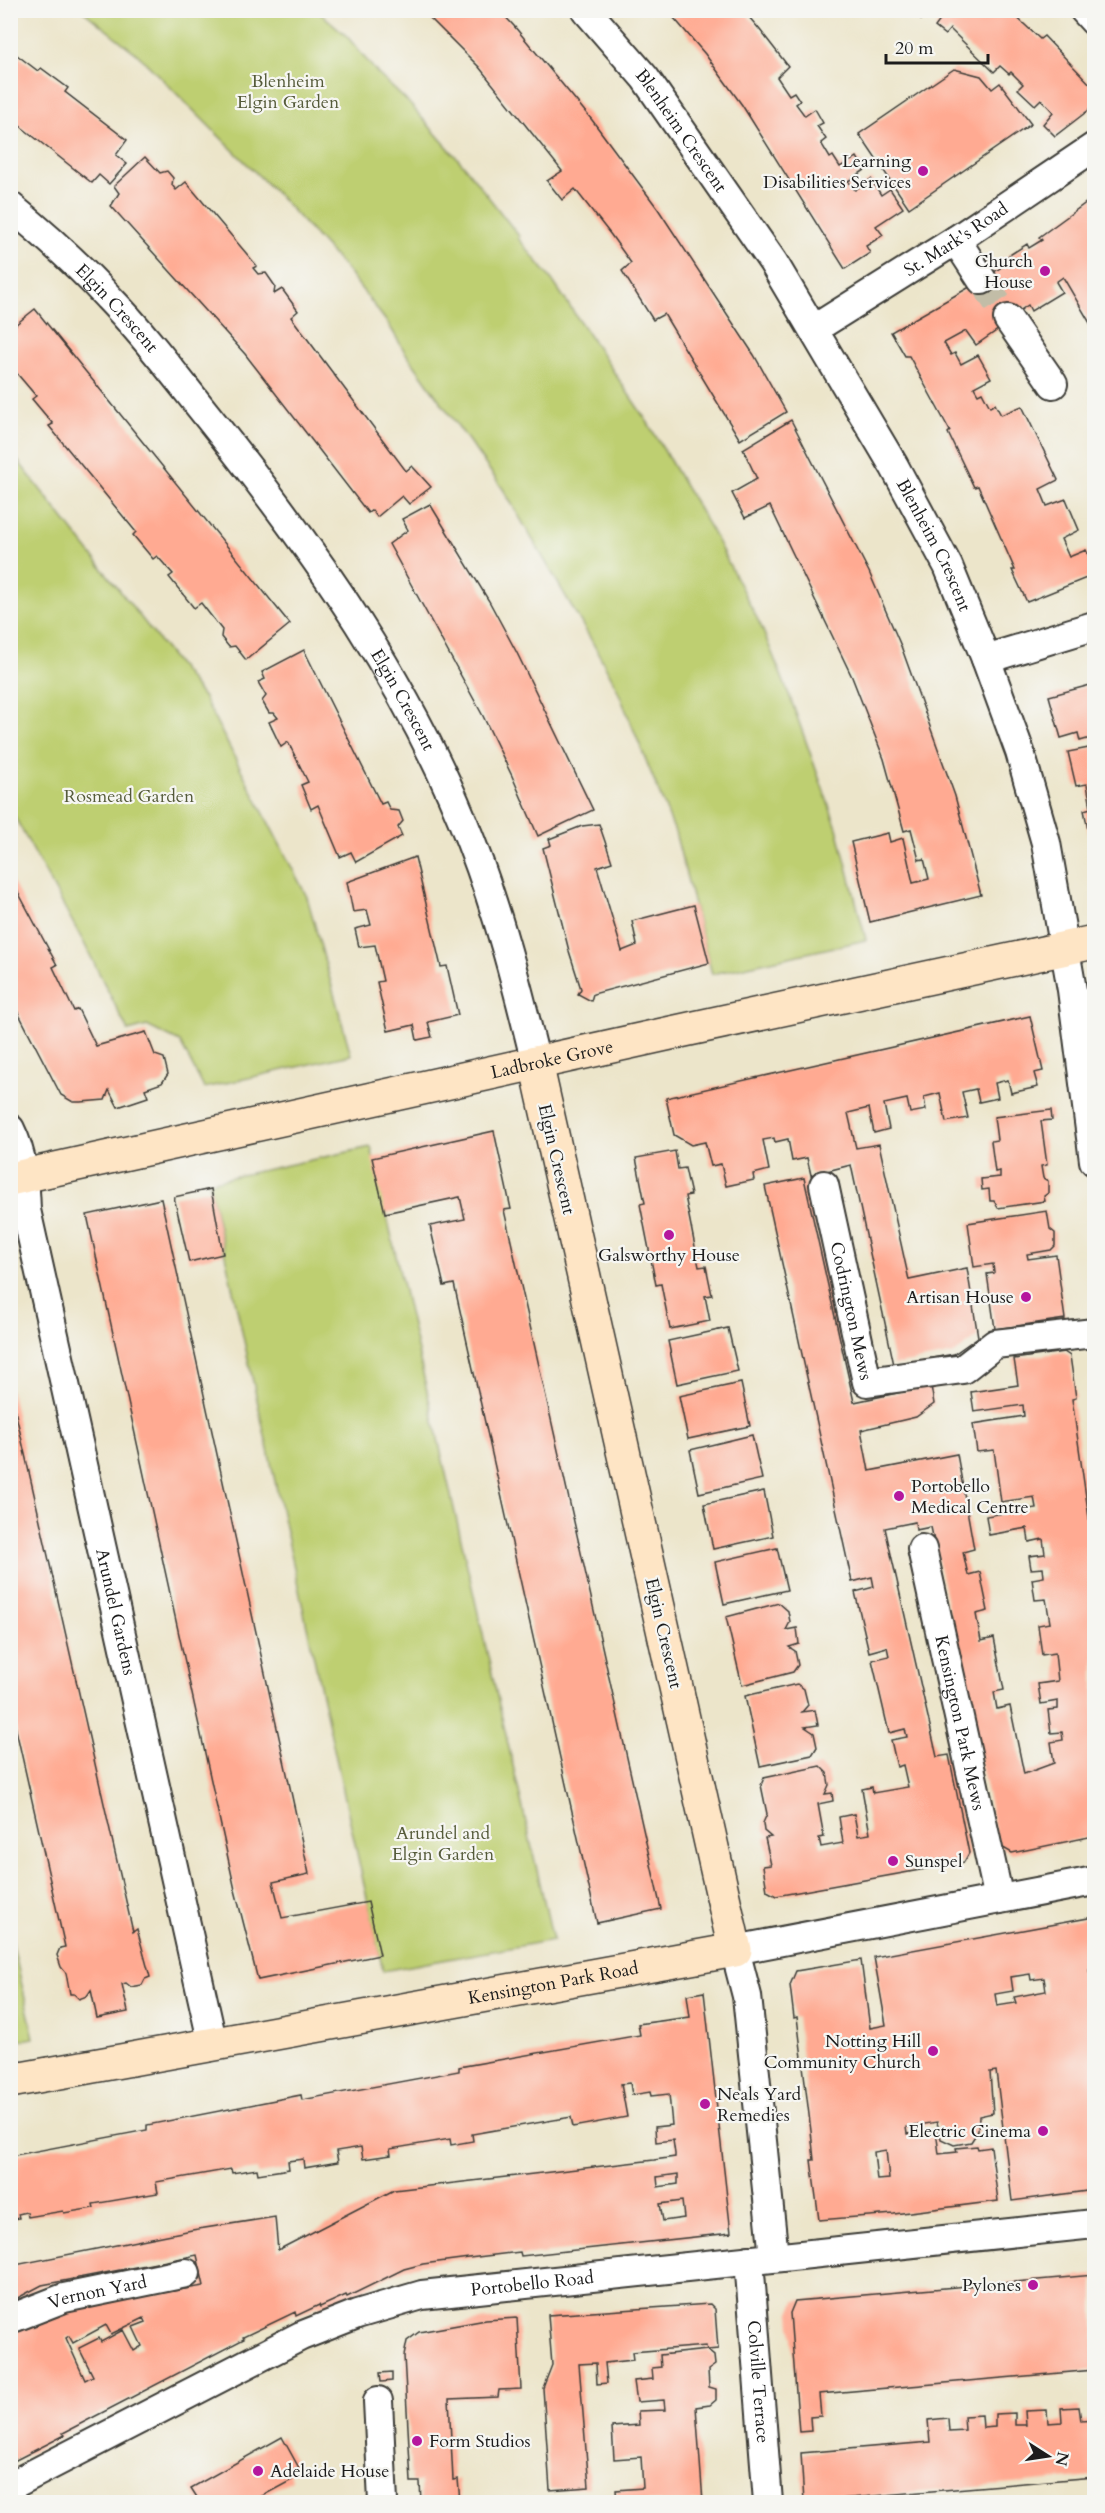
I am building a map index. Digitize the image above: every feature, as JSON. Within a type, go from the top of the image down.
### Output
[{"type":"main road","name":"Ladbroke Grove","points":[[18,1178],[1080,945]]},
{"type":"main road","name":"Elgin Crescent","points":[[536,1064],[735,1950]]},
{"type":"main road","name":"Kensington Park Road","points":[[10,2081],[735,1950]]},
{"type":"street","name":"Blenheim Crescent","points":[[586,10],[645,78],[748,225],[814,329],[894,466],[948,566],[986,659],[1020,752],[1046,843],[1080,945],[1095,1161]]},
{"type":"street","points":[[1084,10],[1095,21]]},
{"type":"street","name":"St. Mark's Road","points":[[814,329],[956,240],[1095,147]]},
{"type":"street","name":"Elgin Crescent","points":[[10,206],[52,241],[109,297],[164,362],[290,522],[365,634],[407,705],[441,770],[471,841],[511,963],[536,1064]]},
{"type":"street","points":[[956,240],[982,280]]},
{"type":"street","points":[[1008,319],[1053,384]]},
{"type":"street","points":[[986,659],[1095,626]]},
{"type":"street","name":"Arundel Gardens","points":[[10,1129],[18,1145],[18,1178],[213,2045]]},
{"type":"street","name":"Codrington Mews","points":[[824,1185],[867,1382],[963,1369],[995,1344],[1095,1333]]},
{"type":"street","name":"Kensington Park Mews","points":[[921,1549],[999,1899]]},
{"type":"street","name":"Kensington Park Road","points":[[735,1950],[1095,1881]]},
{"type":"street","name":"Elgin Crescent","points":[[735,1950],[747,1996],[761,2259]]},
{"type":"street","name":"Portobello Road","points":[[10,2486],[301,2336],[406,2298],[1095,2224]]},
{"type":"street","name":"Colville Terrace","points":[[761,2259],[768,2502]]},
{"type":"street","name":"Vernon Yard","points":[[10,2319],[64,2298],[186,2273]]},
{"type":"street","points":[[378,2401],[383,2502]]},
{"type":"green space","name":"Blenheim Elgin Garden","points":[[83,11],[318,11],[346,35],[378,74],[409,103],[465,167],[552,280],[648,423],[712,531],[761,626],[790,697],[837,828],[866,940],[712,974],[675,832],[616,686],[503,489],[405,352],[389,325],[347,270],[281,198],[138,55]]},
{"type":"green space","name":"Rosmead Garden","points":[[11,452],[204,698],[307,897],[351,1055],[204,1088],[180,1042],[147,1026],[128,1031],[84,943],[11,810]]},
{"type":"green space","name":"Arundel and Elgin Garden","points":[[371,1147],[553,1940],[383,1971],[209,1182]]},
{"type":"green space","points":[[10,1933],[34,2038],[11,2042],[10,2042]]},
{"type":"building","points":[[422,10],[499,10],[514,26],[592,120],[658,209],[754,355],[786,412],[740,440],[664,314],[653,320],[622,271],[631,263],[611,235],[575,189],[562,200],[547,181],[562,171],[479,67]]},
{"type":"building","points":[[667,10],[743,10],[760,30],[788,66],[777,77],[789,95],[794,92],[800,101],[796,104],[805,116],[815,109],[823,123],[817,126],[826,139],[821,143],[830,158],[833,156],[840,167],[857,157],[865,170],[848,181],[855,190],[871,179],[881,195],[890,189],[903,208],[876,226],[883,235],[866,246],[870,253],[845,269],[742,105],[705,54]]},
{"type":"building","points":[[910,10],[930,10],[921,20]]},
{"type":"building","points":[[939,10],[1009,10],[1040,39],[1044,36],[1094,88],[1094,106],[1055,136],[1043,124],[1053,112],[1041,99],[1035,105],[1018,89],[1023,84],[1011,72],[1009,74],[1000,66],[994,72],[950,29],[945,35],[935,27],[944,15]]},
{"type":"building","points":[[13,52],[38,71],[41,68],[68,88],[65,92],[127,140],[116,155],[127,164],[109,184],[99,175],[92,183],[10,118],[10,54]]},
{"type":"building","name":"Learning Disabilities Services","points":[[954,69],[981,76],[992,89],[1000,83],[1031,124],[909,208],[859,134]]},
{"type":"building","points":[[145,157],[160,173],[167,171],[173,178],[172,185],[176,190],[186,182],[257,266],[253,268],[258,274],[266,273],[275,286],[274,294],[282,289],[298,311],[291,317],[406,471],[412,466],[431,487],[409,504],[402,496],[377,517],[372,510],[368,513],[245,354],[111,206],[119,193],[114,186]]},
{"type":"building","points":[[1094,197],[1094,330],[1063,277],[1056,282],[1062,292],[1031,311],[1028,305],[997,326],[999,329],[976,345],[966,331],[944,343],[951,355],[955,353],[961,364],[978,355],[991,378],[974,387],[978,394],[982,392],[990,407],[995,404],[1001,415],[1022,406],[1058,480],[1040,489],[1047,506],[1066,499],[1079,530],[1061,539],[1069,557],[1086,550],[1094,567],[1094,575],[1027,602],[978,486],[974,487],[948,433],[950,431],[909,356],[905,356],[891,332],[982,280],[1003,266],[1000,261],[1027,244],[1029,248],[1042,240],[1039,237]]},
{"type":"building","points":[[35,309],[290,624],[246,660],[235,646],[229,647],[221,637],[222,630],[201,603],[194,608],[169,577],[173,574],[157,556],[153,559],[133,535],[136,532],[49,426],[53,424],[32,399],[36,396],[14,370],[10,370],[10,329]]},
{"type":"building","points":[[791,420],[869,572],[901,646],[955,796],[981,895],[870,922],[851,842],[888,833],[890,842],[903,838],[913,883],[929,879],[924,859],[919,860],[911,829],[904,831],[884,759],[852,677],[770,506],[745,518],[732,493],[757,479],[743,449]]},
{"type":"building","points":[[430,504],[489,601],[517,653],[593,810],[538,836],[483,716],[389,544],[408,530],[402,519]]},
{"type":"building","points":[[304,650],[381,804],[386,802],[390,810],[399,811],[403,821],[398,827],[402,836],[356,862],[351,852],[340,857],[318,805],[311,809],[301,785],[308,782],[288,742],[281,747],[269,722],[278,718],[274,713],[269,713],[262,701],[266,696],[258,682],[265,679],[262,672]]},
{"type":"building","points":[[1094,684],[1094,737],[1080,741],[1078,733],[1061,738],[1049,696]]},
{"type":"building","points":[[1094,747],[1093,855],[1084,810],[1091,808],[1087,784],[1076,786],[1068,752]]},
{"type":"building","points":[[599,824],[612,862],[597,867],[622,951],[637,945],[632,921],[694,905],[709,963],[593,994],[591,1001],[578,994],[581,989],[543,848],[551,845],[549,839],[582,826]]},
{"type":"building","points":[[415,857],[441,967],[447,966],[458,1015],[428,1022],[432,1037],[417,1040],[414,1025],[388,1031],[377,982],[383,981],[375,945],[359,947],[355,929],[371,925],[367,910],[353,912],[347,882]]},
{"type":"building","points":[[10,877],[57,965],[53,967],[74,1011],[78,1009],[96,1046],[146,1032],[155,1055],[164,1058],[168,1074],[162,1083],[145,1089],[148,1097],[118,1107],[109,1090],[105,1100],[73,1102],[61,1095],[10,997]]},
{"type":"building","points":[[1030,1016],[1043,1071],[1034,1073],[1038,1087],[1011,1093],[1008,1080],[995,1083],[998,1098],[979,1102],[976,1089],[962,1092],[968,1118],[946,1122],[940,1093],[924,1097],[926,1110],[910,1113],[907,1099],[884,1104],[889,1129],[874,1133],[869,1108],[848,1113],[856,1148],[879,1144],[909,1280],[967,1268],[978,1337],[954,1354],[894,1365],[851,1165],[811,1175],[807,1158],[792,1161],[788,1139],[775,1142],[774,1138],[763,1140],[769,1170],[753,1174],[754,1180],[726,1186],[721,1164],[711,1166],[705,1142],[691,1145],[674,1135],[666,1098]]},
{"type":"building","points":[[1051,1110],[1052,1120],[1041,1121],[1047,1165],[1041,1166],[1043,1178],[1048,1181],[1045,1201],[998,1208],[994,1201],[990,1201],[989,1189],[982,1190],[981,1179],[1000,1177],[1000,1171],[995,1172],[991,1141],[997,1140],[994,1117]]},
{"type":"building","points":[[494,1131],[511,1209],[504,1210],[661,1909],[597,1923],[454,1284],[444,1286],[430,1226],[465,1219],[460,1197],[385,1213],[372,1158]]},
{"type":"building","name":"Galsworthy House","points":[[675,1151],[678,1169],[685,1168],[691,1195],[685,1196],[699,1267],[706,1266],[712,1295],[705,1296],[710,1321],[670,1329],[661,1284],[656,1285],[640,1204],[645,1203],[636,1158]]},
{"type":"building","points":[[804,1178],[854,1402],[931,1386],[934,1404],[916,1417],[861,1430],[869,1471],[957,1454],[974,1549],[963,1552],[968,1575],[980,1572],[988,1611],[976,1614],[981,1641],[994,1638],[1004,1690],[994,1692],[997,1709],[1010,1706],[1024,1774],[1054,1763],[1051,1742],[1063,1740],[1062,1732],[1051,1733],[1048,1710],[1058,1709],[1058,1701],[1041,1704],[1038,1684],[1058,1681],[1055,1653],[1042,1655],[1038,1625],[1050,1623],[1046,1599],[1035,1600],[1032,1579],[1044,1577],[1043,1568],[1031,1569],[1029,1556],[1045,1554],[1043,1539],[1029,1542],[1027,1528],[989,1535],[986,1516],[1036,1508],[1034,1497],[1001,1502],[994,1450],[977,1452],[973,1424],[1024,1416],[1023,1405],[974,1412],[971,1392],[1018,1385],[1014,1359],[1064,1352],[1070,1356],[1076,1398],[1072,1399],[1092,1544],[1089,1545],[1094,1587],[1094,1836],[1012,1853],[998,1845],[931,1527],[916,1530],[915,1522],[885,1528],[937,1757],[949,1755],[969,1853],[964,1862],[776,1896],[767,1891],[763,1866],[771,1865],[765,1838],[771,1837],[764,1831],[763,1823],[767,1814],[761,1785],[764,1778],[820,1766],[827,1773],[829,1785],[825,1794],[832,1793],[833,1801],[818,1804],[824,1837],[819,1838],[821,1847],[843,1843],[839,1817],[854,1814],[858,1836],[870,1834],[862,1789],[872,1787],[873,1793],[908,1787],[903,1765],[897,1767],[891,1740],[907,1737],[905,1729],[889,1733],[872,1660],[889,1656],[887,1647],[869,1652],[855,1592],[874,1587],[872,1577],[852,1582],[765,1186]]},
{"type":"building","points":[[211,1189],[223,1254],[189,1262],[174,1197]]},
{"type":"building","points":[[161,1199],[309,1874],[273,1882],[282,1918],[368,1902],[380,1955],[258,1980],[235,1890],[87,1215]]},
{"type":"building","points":[[1047,1211],[1050,1229],[1055,1233],[1055,1246],[1051,1250],[1027,1254],[1028,1259],[1056,1255],[1065,1319],[995,1329],[987,1274],[994,1273],[993,1264],[974,1267],[968,1223]]},
{"type":"building","points":[[728,1328],[738,1371],[677,1384],[668,1341]]},
{"type":"building","points":[[741,1383],[750,1426],[688,1439],[679,1396]]},
{"type":"building","points":[[10,1388],[133,1932],[137,1929],[150,1977],[145,1979],[142,1985],[131,1987],[126,1983],[122,1984],[128,2012],[97,2018],[91,1990],[87,1996],[79,1999],[74,1994],[70,1994],[66,1973],[57,1955],[60,1948],[65,1947],[10,1703]]},
{"type":"building","points":[[752,1435],[762,1479],[699,1493],[690,1450]]},
{"type":"building","points":[[764,1491],[773,1536],[713,1549],[704,1504]]},
{"type":"building","points":[[777,1548],[787,1590],[724,1604],[715,1562]]},
{"type":"building","points":[[779,1603],[788,1611],[790,1622],[786,1630],[797,1628],[799,1644],[789,1647],[795,1651],[798,1665],[793,1672],[742,1685],[726,1617]]},
{"type":"building","points":[[797,1684],[804,1689],[808,1705],[802,1712],[815,1710],[818,1725],[805,1727],[814,1733],[817,1747],[812,1755],[760,1766],[745,1696]]},
{"type":"building","points":[[1094,1917],[1094,1969],[1089,1970],[1092,1984],[1094,1984],[1094,2190],[1012,2201],[996,2071],[990,2072],[993,2113],[979,2116],[978,2131],[971,2142],[954,2145],[941,2139],[937,2122],[906,2127],[907,2134],[936,2130],[939,2154],[957,2152],[956,2148],[991,2147],[998,2201],[894,2214],[819,2220],[797,2017],[794,2018],[790,1985],[796,1971],[861,1960],[870,2028],[886,2025],[874,1957]],"holes":[[[1030,1974],[1031,1980],[1044,1978],[1046,1991],[1014,1997],[1016,2003],[997,2006],[995,1994],[1013,1991],[1011,1977]],[[886,2150],[889,2179],[877,2180],[874,2152]]]},
{"type":"building","points":[[704,1992],[731,2233],[521,2256],[520,2252],[423,2264],[404,2269],[347,2297],[346,2295],[320,2307],[319,2305],[296,2316],[295,2312],[243,2337],[244,2339],[10,2463],[10,2334],[56,2310],[204,2286],[197,2255],[42,2285],[10,2302],[10,2266],[192,2230],[275,2217],[278,2250],[394,2190],[654,2160],[675,2157],[675,2154],[673,2140],[656,2142],[655,2127],[672,2125],[669,2094],[651,2096],[650,2092],[632,2095],[630,2083],[621,2084],[627,2117],[573,2127],[571,2117],[472,2134],[473,2141],[451,2145],[450,2139],[390,2149],[391,2155],[363,2159],[361,2147],[336,2151],[338,2162],[304,2168],[303,2159],[288,2161],[289,2169],[258,2174],[257,2169],[232,2173],[231,2169],[156,2182],[158,2193],[93,2204],[94,2208],[64,2213],[63,2211],[28,2217],[27,2212],[18,2214],[19,2218],[10,2220],[10,2156],[147,2130],[147,2125],[301,2095],[302,2100],[459,2071],[459,2067],[640,2035],[638,2024],[690,2017],[687,1995]],"holes":[[[678,2174],[678,2184],[658,2187],[657,2177]],[[682,2201],[684,2218],[663,2221],[660,2204]],[[144,2318],[146,2322],[133,2327],[142,2346],[134,2351],[123,2330],[101,2342],[99,2338],[79,2348],[93,2376],[85,2380],[66,2338],[69,2336],[73,2343],[106,2325],[111,2334]]]},
{"type":"building","points":[[1094,2275],[1094,2370],[819,2394],[821,2416],[810,2417],[811,2431],[799,2432],[790,2313],[795,2301]]},
{"type":"building","points":[[710,2304],[715,2309],[718,2349],[707,2350],[706,2346],[632,2352],[633,2360],[605,2363],[607,2383],[597,2384],[596,2363],[579,2364],[589,2487],[550,2490],[543,2388],[552,2365],[548,2315]]},
{"type":"building","points":[[517,2318],[521,2389],[499,2390],[498,2397],[449,2399],[453,2480],[458,2479],[460,2502],[421,2502],[420,2482],[411,2482],[404,2356],[407,2341],[419,2332],[486,2320]]},
{"type":"building","points":[[707,2350],[714,2356],[715,2365],[708,2370],[709,2387],[716,2389],[716,2400],[710,2405],[696,2407],[703,2502],[617,2502],[616,2490],[643,2488],[641,2457],[614,2459],[612,2427],[639,2425],[638,2411],[665,2410],[664,2400],[637,2402],[634,2381],[653,2379],[652,2368],[661,2367],[660,2355]]},
{"type":"building","points":[[392,2372],[392,2381],[381,2382],[380,2373]]},
{"type":"building","points":[[1079,2407],[1081,2421],[1094,2420],[1094,2477],[804,2502],[801,2453],[930,2442],[928,2420],[948,2418],[949,2431],[965,2430],[964,2416],[982,2415],[983,2428],[995,2427],[995,2414],[1015,2413],[1015,2425],[1026,2425],[1025,2411],[1047,2410],[1048,2423],[1062,2422],[1061,2408]]},
{"type":"building","name":"Adelaide House","points":[[282,2437],[299,2468],[289,2474],[292,2480],[251,2502],[200,2502],[191,2488]]},
{"type":"tunnel","points":[[982,280],[1008,319]]},
{"type":"place","name":"Learning Disabilities Services","points":[[923,171]]},
{"type":"place","name":"Church House","points":[[1045,271]]},
{"type":"place","name":"Galsworthy House","points":[[669,1235]]},
{"type":"place","name":"Artisan House","points":[[1026,1297]]},
{"type":"place","name":"Portobello Medical Centre","points":[[899,1496]]},
{"type":"place","name":"Sunspel","points":[[893,1861]]},
{"type":"place","name":"Notting Hill Community Church","points":[[933,2051]]},
{"type":"place","name":"Neals Yard Remedies","points":[[705,2104]]},
{"type":"place","name":"Electric Cinema","points":[[1043,2131]]},
{"type":"place","name":"Pylones","points":[[1033,2285]]},
{"type":"place","name":"Form Studios","points":[[417,2441]]},
{"type":"place","name":"Adelaide House","points":[[258,2471]]}]
